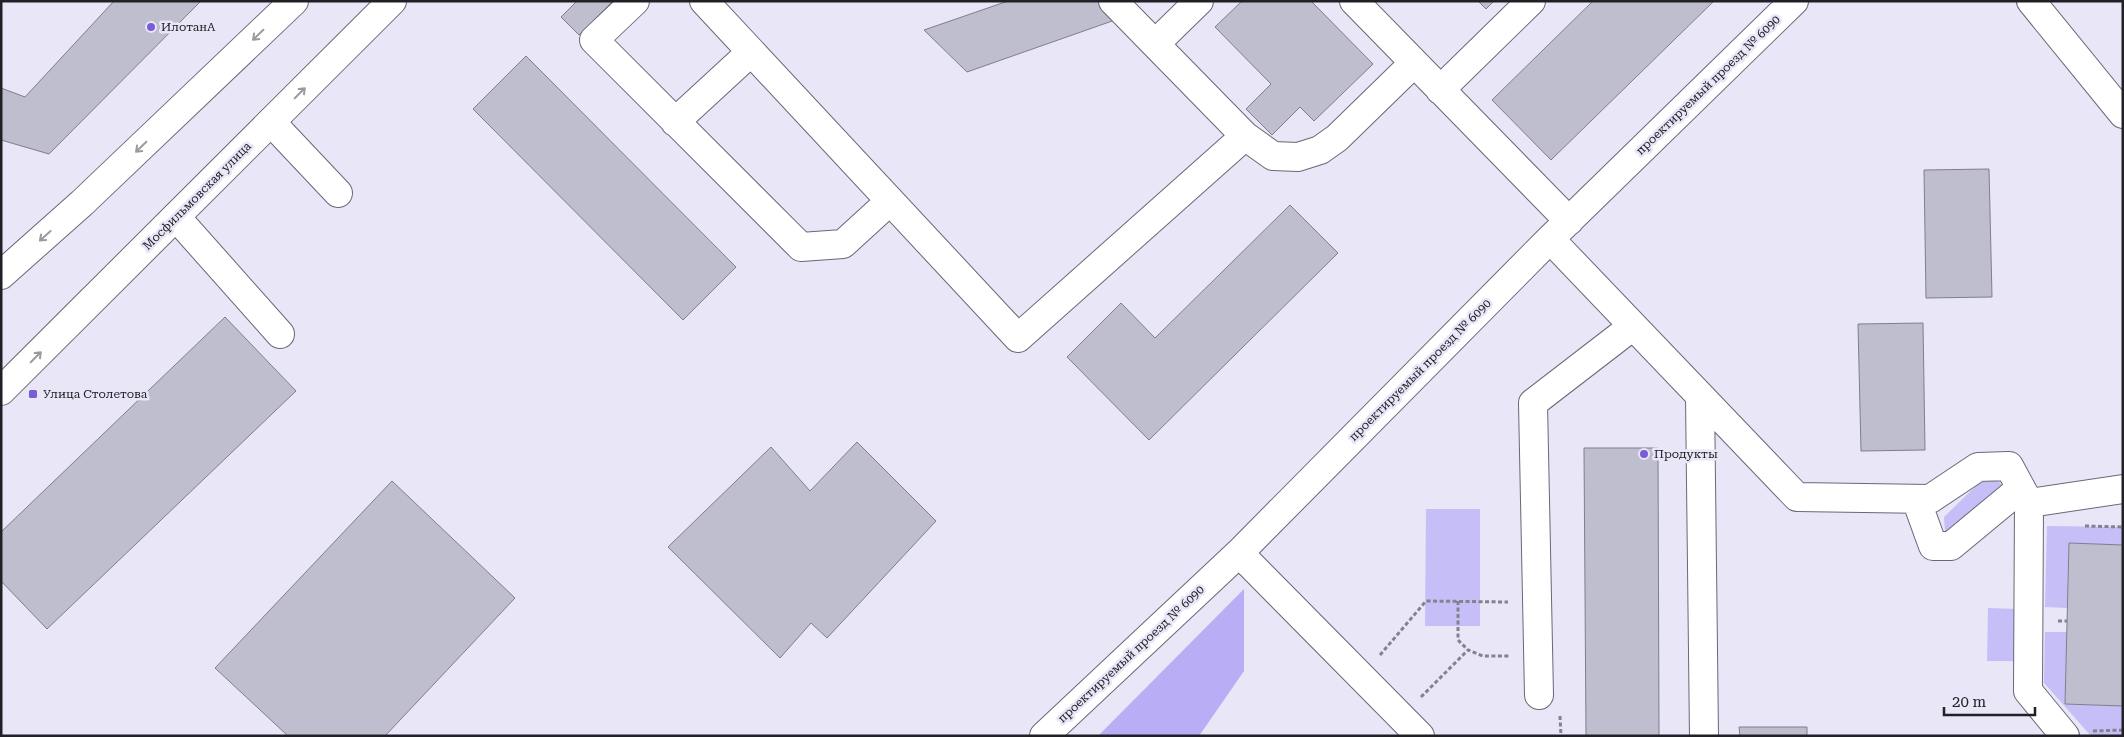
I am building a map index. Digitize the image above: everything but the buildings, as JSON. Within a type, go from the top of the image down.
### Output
[{"type":"street","points":[[1,275],[82,203],[294,1]]},
{"type":"street","name":"Мосфильмовская улица","points":[[1,391],[392,1]]},
{"type":"street","points":[[635,1],[594,40],[801,247],[843,244],[890,201]]},
{"type":"street","points":[[704,1],[1018,338],[1245,136]]},
{"type":"street","points":[[1113,1],[1245,136],[1273,156],[1298,157],[1320,150],[1337,138],[1414,63]]},
{"type":"street","points":[[1155,44],[1199,1]]},
{"type":"street","points":[[1354,1],[1440,90],[1559,230],[1633,326],[1797,497],[1930,499],[1978,467],[2009,466],[2025,496],[2028,691],[2076,733]]},
{"type":"street","points":[[1440,90],[1531,1]]},
{"type":"street","name":"проектируемый проезд № 6090","points":[[1044,736],[1239,553],[1559,230],[1794,1]]},
{"type":"street","points":[[2031,1],[2123,114]]},
{"type":"street","points":[[675,122],[751,52]]},
{"type":"street","points":[[271,122],[338,193]]},
{"type":"street","points":[[176,217],[280,334]]},
{"type":"street","points":[[1539,695],[1533,403],[1633,326]]},
{"type":"street","points":[[1700,396],[1704,736]]},
{"type":"street","points":[[1916,499],[1933,546],[1951,546],[2025,496],[2123,489]]},
{"type":"street","points":[[1239,553],[1420,736]]},
{"type":"path","points":[[2075,526],[2123,527]]},
{"type":"path","points":[[1362,677],[1426,601],[1537,601]]},
{"type":"path","points":[[1458,601],[1458,640],[1468,650],[1483,656],[1538,655]]},
{"type":"path","points":[[2052,621],[2067,621]]},
{"type":"path","points":[[1400,716],[1468,650]]},
{"type":"path","points":[[2076,733],[2123,730]]},
{"type":"shaded area","points":[[1997,480],[2004,487],[1952,533],[1945,532],[1944,517],[1980,482]]},
{"type":"shaded area","points":[[1426,509],[1480,509],[1480,626],[1425,626]]},
{"type":"shaded area","points":[[2047,526],[2123,527],[2123,545],[2070,543],[2067,608],[2045,607]]},
{"type":"shaded area","points":[[1244,589],[1244,671],[1199,736],[1098,736]]},
{"type":"shaded area","points":[[1988,608],[2018,609],[2017,661],[1987,661]]},
{"type":"shaded area","points":[[2045,632],[2067,632],[2065,704],[2123,706],[2123,736],[2091,736],[2044,683]]},
{"type":"place","name":"ИлотанА","points":[[151,27]]},
{"type":"place","name":"Улица Столетова","points":[[33,394]]},
{"type":"place","name":"Продукты","points":[[1644,454]]}]
